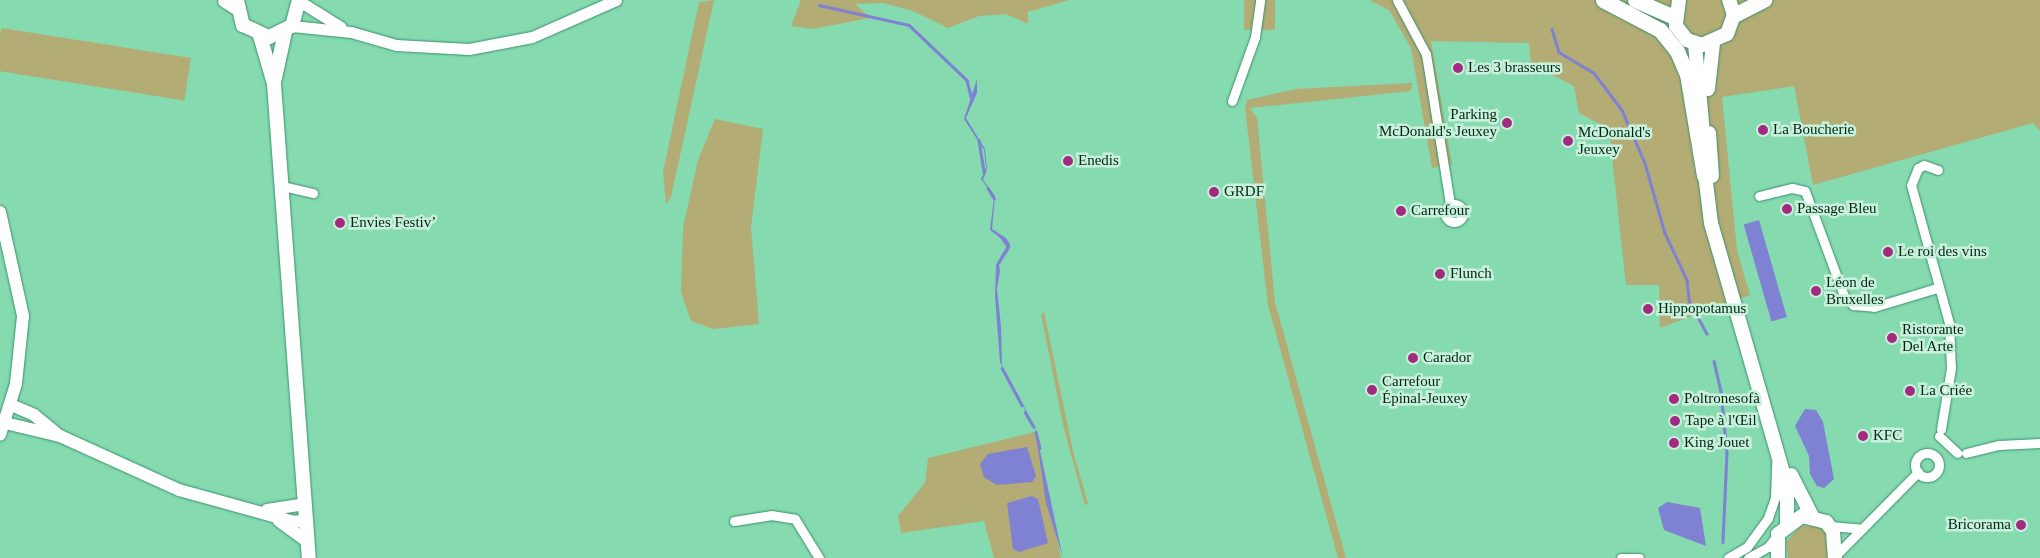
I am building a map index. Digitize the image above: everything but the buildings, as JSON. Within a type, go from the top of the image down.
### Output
[{"type":"highway","points":[[1603,0],[1660,30],[1677,51],[1687,74],[1704,176]]},
{"type":"highway","points":[[1635,0],[1674,16]]},
{"type":"highway","points":[[1734,15],[1764,0]]},
{"type":"main road","points":[[274,84],[299,0]]},
{"type":"main road","points":[[1679,0],[1674,16],[1680,34],[1696,44],[1713,44],[1727,34],[1734,15],[1729,0]]},
{"type":"main road","points":[[233,2],[243,25],[260,36],[274,84],[309,558]]},
{"type":"main road","points":[[260,36],[289,29]]},
{"type":"main road","points":[[1696,44],[1704,176],[1712,223],[1764,414],[1787,486],[1778,558]]},
{"type":"main road","points":[[1713,44],[1709,132],[1721,225],[1782,452],[1812,516],[1830,526],[1836,538],[1835,557]]},
{"type":"main road","points":[[0,212],[23,316],[11,405],[2,429],[60,436]]},
{"type":"main road","points":[[11,405],[34,415],[60,436],[179,490],[262,510],[294,522],[306,520]]},
{"type":"main road","points":[[262,510],[305,504]]},
{"type":"main road","points":[[262,510],[308,542]]},
{"type":"main road","points":[[1783,528],[1812,516]]},
{"type":"street","points":[[299,0],[351,32]]},
{"type":"street","points":[[289,29],[351,32],[396,45],[469,49],[532,37],[616,0]]},
{"type":"street","points":[[1232,101],[1255,36],[1260,0]]},
{"type":"street","points":[[1397,0],[1426,54],[1450,204]]},
{"type":"street","points":[[1938,170],[1924,165],[1918,168],[1911,185],[1937,288],[1944,294],[1951,338],[1947,403],[1940,433],[1962,453],[1999,444],[2040,443]]},
{"type":"street","points":[[282,186],[313,192]]},
{"type":"street","points":[[1759,196],[1792,188],[1805,191],[1844,296],[1853,305],[1874,307],[1937,288]]},
{"type":"street","points":[[1728,558],[1759,534],[1775,498],[1776,460],[1764,414]]},
{"type":"street","points":[[1835,557],[1918,472]]},
{"type":"street","points":[[734,521],[771,515],[795,519],[819,558]]},
{"type":"street","points":[[1830,526],[1862,529]]},
{"type":"street","points":[[1748,558],[1768,547],[1783,528]]},
{"type":"street","points":[[1621,558],[1639,558]]},
{"type":"shaded area","points":[[714,0],[671,197],[666,204],[663,172],[699,2]]},
{"type":"shaded area","points":[[801,0],[1069,0],[1028,12],[1028,24],[1006,14],[979,16],[948,28],[913,11],[883,3],[855,4],[870,18],[812,29],[791,26]]},
{"type":"shaded area","points":[[1244,0],[1275,0],[1275,30],[1244,30]]},
{"type":"shaded area","points":[[1369,0],[2040,0],[2040,131],[2033,123],[1813,185],[1794,86],[1722,97],[1737,250],[1750,295],[1660,328],[1659,285],[1626,285],[1609,129],[1579,113],[1574,86],[1531,64],[1529,43],[1431,41],[1452,165],[1432,168],[1411,48],[1389,10]]},
{"type":"shaded area","points":[[1,28],[191,58],[184,100],[0,71]]},
{"type":"shaded area","points":[[1412,83],[1411,91],[1250,108],[1257,118],[1275,302],[1346,558],[1338,558],[1268,305],[1245,108],[1247,100],[1296,89]]},
{"type":"shaded area","points":[[715,119],[763,129],[751,227],[759,324],[713,329],[691,321],[681,292],[683,228],[698,160]]},
{"type":"shaded area","points":[[1044,312],[1073,451],[1088,504],[1085,505],[1064,429],[1041,314]]},
{"type":"shaded area","points":[[1035,432],[1061,558],[994,558],[984,521],[901,533],[898,516],[925,483],[928,458]]},
{"type":"shaded area","points":[[1801,526],[1817,526],[1828,535],[1830,558],[1788,558],[1786,542]]},
{"type":"water","points":[[977,79],[977,93],[966,118],[985,149],[987,169],[983,180],[995,196],[992,229],[1006,238],[1010,244],[999,265],[997,289],[1001,326],[1002,365],[1035,427],[1063,558],[1046,503],[1035,429],[1000,362],[995,296],[996,265],[1008,244],[990,230],[994,197],[981,179],[986,168],[984,150],[964,119]]},
{"type":"water","points":[[1759,220],[1787,317],[1771,321],[1744,224]]},
{"type":"water","points":[[1805,409],[1816,410],[1823,422],[1834,479],[1824,488],[1817,486],[1810,474],[1809,456],[1795,426]]},
{"type":"water","points":[[1027,447],[1036,476],[1032,482],[997,485],[984,477],[980,464],[988,454]]},
{"type":"water","points":[[1032,496],[1038,499],[1048,543],[1019,552],[1013,549],[1007,503]]},
{"type":"water","points":[[1667,502],[1700,508],[1706,546],[1664,530],[1658,508]]},
{"type":"waterway","points":[[819,5],[909,25],[967,80],[972,100]]},
{"type":"waterway","points":[[1552,29],[1559,52],[1594,73],[1622,110],[1645,163],[1665,233],[1687,280],[1689,300],[1707,334]]},
{"type":"waterway","points":[[979,140],[984,173]]},
{"type":"waterway","points":[[988,188],[994,198]]},
{"type":"waterway","points":[[998,263],[1008,247],[1001,237]]},
{"type":"waterway","points":[[1714,361],[1721,391],[1727,453],[1723,542]]},
{"type":"waterway","points":[[1002,368],[1022,405]]},
{"type":"waterway","points":[[1025,412],[1034,427]]},
{"type":"waterway","points":[[1036,432],[1040,448]]},
{"type":"place","name":"Les 3 brasseurs","points":[[1458,68]]},
{"type":"place","name":"Parking McDonald's Jeuxey","points":[[1507,123]]},
{"type":"place","name":"La Boucherie","points":[[1763,130]]},
{"type":"place","name":"McDonald's Jeuxey","points":[[1568,141]]},
{"type":"place","name":"Enedis","points":[[1068,161]]},
{"type":"place","name":"GRDF","points":[[1214,192]]},
{"type":"place","name":"Passage Bleu","points":[[1787,209]]},
{"type":"place","name":"Carrefour","points":[[1401,211]]},
{"type":"place","name":"Envies Festiv’","points":[[340,223]]},
{"type":"place","name":"Le roi des vins","points":[[1888,252]]},
{"type":"place","name":"Flunch","points":[[1440,274]]},
{"type":"place","name":"Léon de Bruxelles","points":[[1816,291]]},
{"type":"place","name":"Hippopotamus","points":[[1648,309]]},
{"type":"place","name":"Ristorante Del Arte","points":[[1892,338]]},
{"type":"place","name":"Carador","points":[[1413,358]]},
{"type":"place","name":"Carrefour Épinal-Jeuxey","points":[[1372,390]]},
{"type":"place","name":"La Criée","points":[[1910,391]]},
{"type":"place","name":"Poltronesofà","points":[[1674,399]]},
{"type":"place","name":"Tape à l'Œil","points":[[1675,421]]},
{"type":"place","name":"KFC","points":[[1863,436]]},
{"type":"place","name":"King Jouet","points":[[1674,443]]},
{"type":"place","name":"Bricorama","points":[[2021,525]]}]
